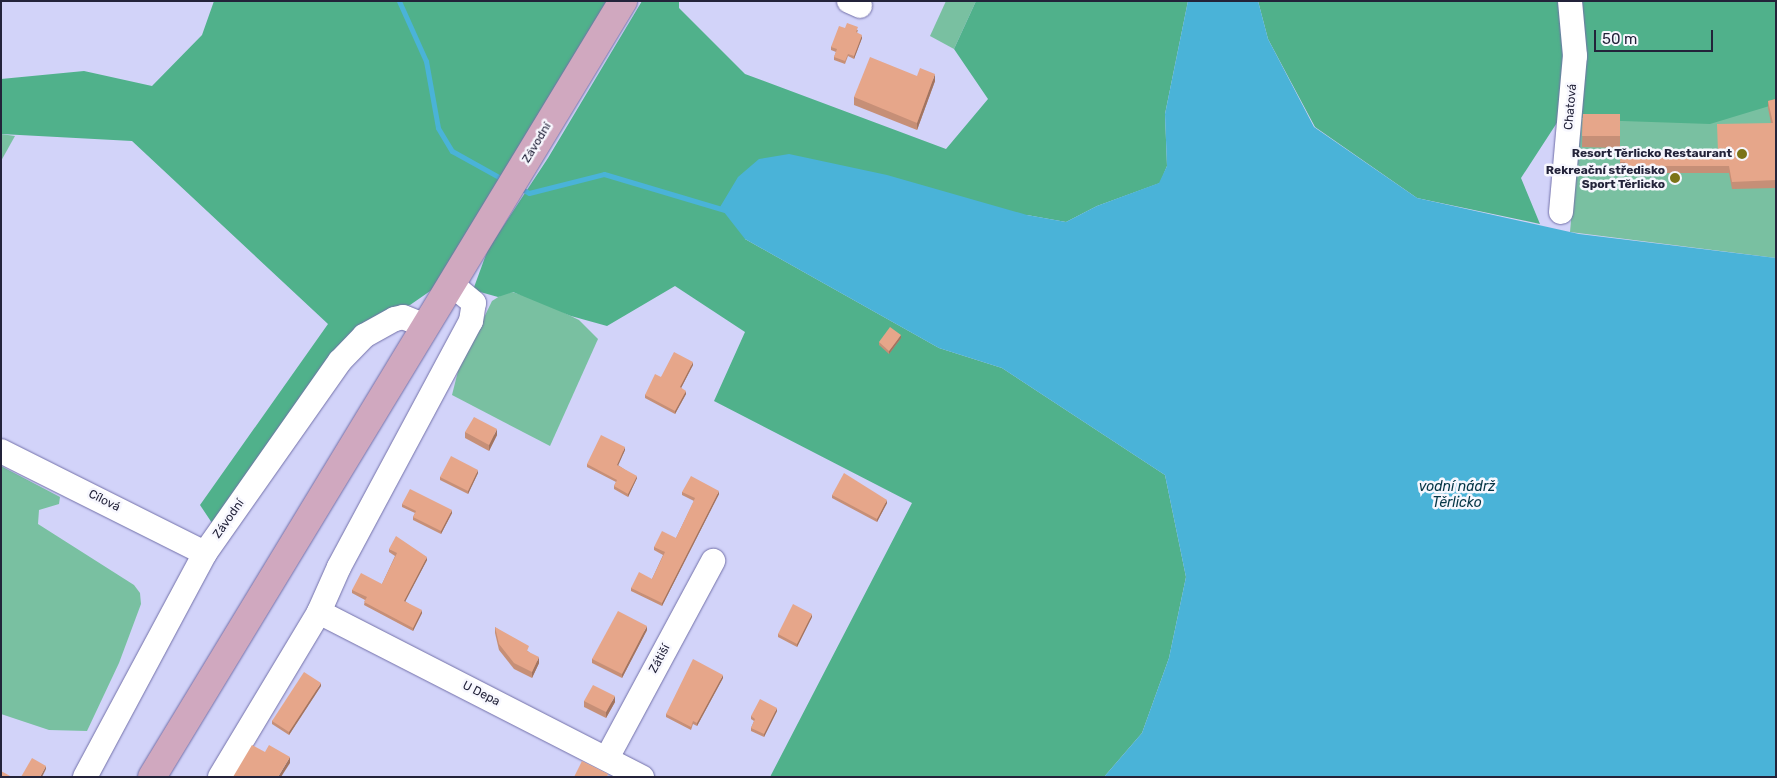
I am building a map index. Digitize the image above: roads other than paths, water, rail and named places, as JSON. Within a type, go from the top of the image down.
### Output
[{"type":"main road","name":"Závodní","points":[[152,777],[623,1]]},
{"type":"street","name":"Chatová","points":[[1561,212],[1575,56],[1570,1]]},
{"type":"street","points":[[220,777],[319,612],[339,567],[471,321],[474,303],[451,284]]},
{"type":"street","name":"Závodní","points":[[85,777],[205,553],[340,362],[364,336],[403,317],[426,326]]},
{"type":"street","name":"Cílová","points":[[1,451],[205,553]]},
{"type":"street","name":"Zátiší","points":[[607,758],[713,561]]},
{"type":"street","name":"U Depa","points":[[319,612],[642,777]]},
{"type":"water","name":"vodní nádrž Těrlicko","points":[[1188,1],[1258,1],[1268,39],[1314,127],[1417,198],[1579,234],[1776,258],[1776,777],[1104,777],[1142,733],[1169,658],[1186,577],[1165,475],[1002,368],[939,348],[745,239],[720,207],[738,177],[759,159],[789,154],[887,175],[1027,215],[1066,222],[1097,206],[1159,183],[1167,166],[1165,114]]},
{"type":"waterway","points":[[399,1],[426,61],[438,128],[452,151],[506,181]]},
{"type":"waterway","points":[[520,188],[529,193],[604,174],[725,210]]},
{"type":"place","name":"Resort Těrlicko Restaurant","points":[[1742,154]]},
{"type":"place","name":"Rekreační středisko Sport Těrlicko","points":[[1675,178]]}]
